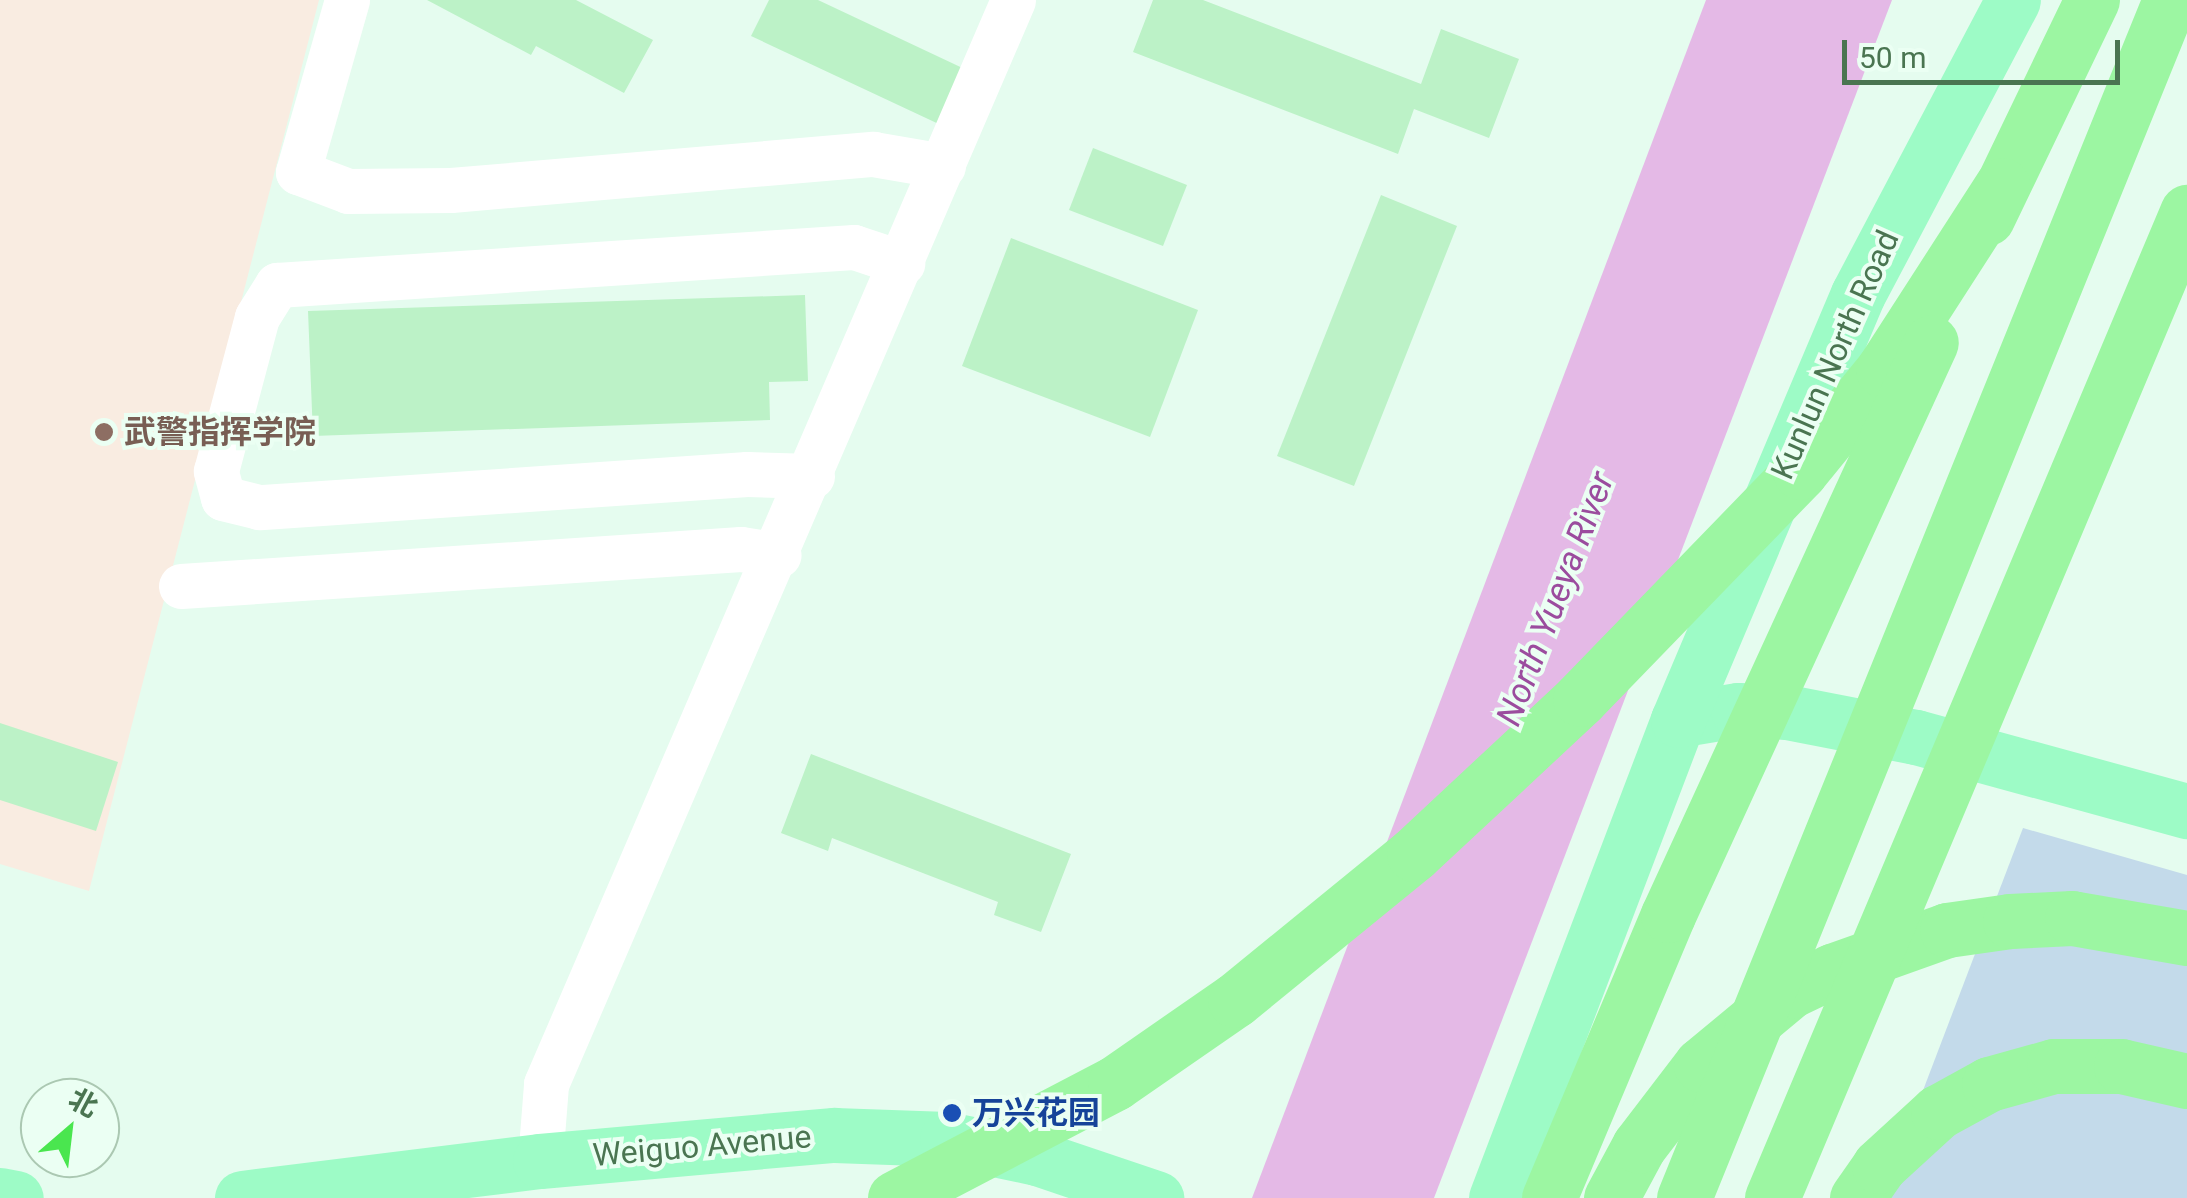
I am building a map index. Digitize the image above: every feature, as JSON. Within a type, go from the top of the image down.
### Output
[{"type":"highway","points":[[1550,1198],[1668,915],[2002,185],[2092,0]]},
{"type":"highway","points":[[1684,1198],[2020,355],[2170,0]]},
{"type":"highway","points":[[895,1198],[974,1163],[1115,1083],[1235,1000],[1414,854],[1580,699],[1800,472],[1883,370],[2002,185]]},
{"type":"highway","points":[[1772,1198],[2187,212]]},
{"type":"highway","points":[[1611,1198],[1639,1146],[1701,1065],[1790,991],[1832,971],[1947,930],[2010,921],[2089,920],[2187,938]]},
{"type":"highway","points":[[1810,1198],[1861,991]]},
{"type":"highway","points":[[1857,1198],[1879,1166],[1938,1112],[1989,1084],[2071,1066],[2121,1066],[2187,1081]]},
{"type":"main road","name":"Kunlun North Road","points":[[1496,1198],[1678,720],[1858,294],[2013,0]]},
{"type":"main road","points":[[1678,720],[1738,710],[1787,712],[1916,737],[2187,812]]},
{"type":"main road","name":"Weiguo Avenue","points":[[242,1198],[540,1160],[834,1135],[947,1139],[1037,1158],[1156,1198]]},
{"type":"main road","points":[[0,1196],[16,1198]]},
{"type":"lane","points":[[347,0],[298,172],[348,190],[451,190],[873,154],[943,166]]},
{"type":"lane","points":[[540,1160],[546,1084],[778,555],[1013,0]]},
{"type":"lane","points":[[812,476],[747,474],[259,507],[223,498],[216,470],[257,318],[277,284],[854,247],[902,263]]},
{"type":"lane","points":[[181,586],[742,549],[778,555]]},
{"type":"shaded area","name":"武警指挥学院","points":[[0,0],[319,0],[89,891],[0,864]]},
{"type":"shaded area","points":[[2023,828],[2187,875],[2187,1198],[1882,1198]]},
{"type":"water","name":"North Yueya River","points":[[1706,0],[1892,0],[1434,1198],[1252,1198]]},
{"type":"building","points":[[427,0],[576,0],[653,40],[624,93],[536,46],[531,55]]},
{"type":"building","points":[[769,0],[818,0],[971,72],[943,126],[751,36]]},
{"type":"building","points":[[1153,0],[1203,0],[1421,84],[1441,29],[1519,59],[1489,138],[1414,109],[1398,154],[1133,52]]},
{"type":"building","points":[[1093,148],[1187,185],[1163,246],[1069,210]]},
{"type":"building","points":[[1381,195],[1457,226],[1354,486],[1277,456]]},
{"type":"building","points":[[1011,238],[1198,310],[1150,437],[962,366]]},
{"type":"building","points":[[805,295],[808,381],[769,382],[770,420],[313,436],[308,311]]},
{"type":"building","points":[[0,723],[118,762],[96,831],[0,800]]},
{"type":"building","points":[[811,754],[1071,854],[1041,932],[994,915],[998,902],[832,838],[828,851],[781,833]]},
{"type":"place","name":"武警指挥学院","points":[[104,432]]},
{"type":"place","name":"万兴花园","points":[[952,1113]]}]
